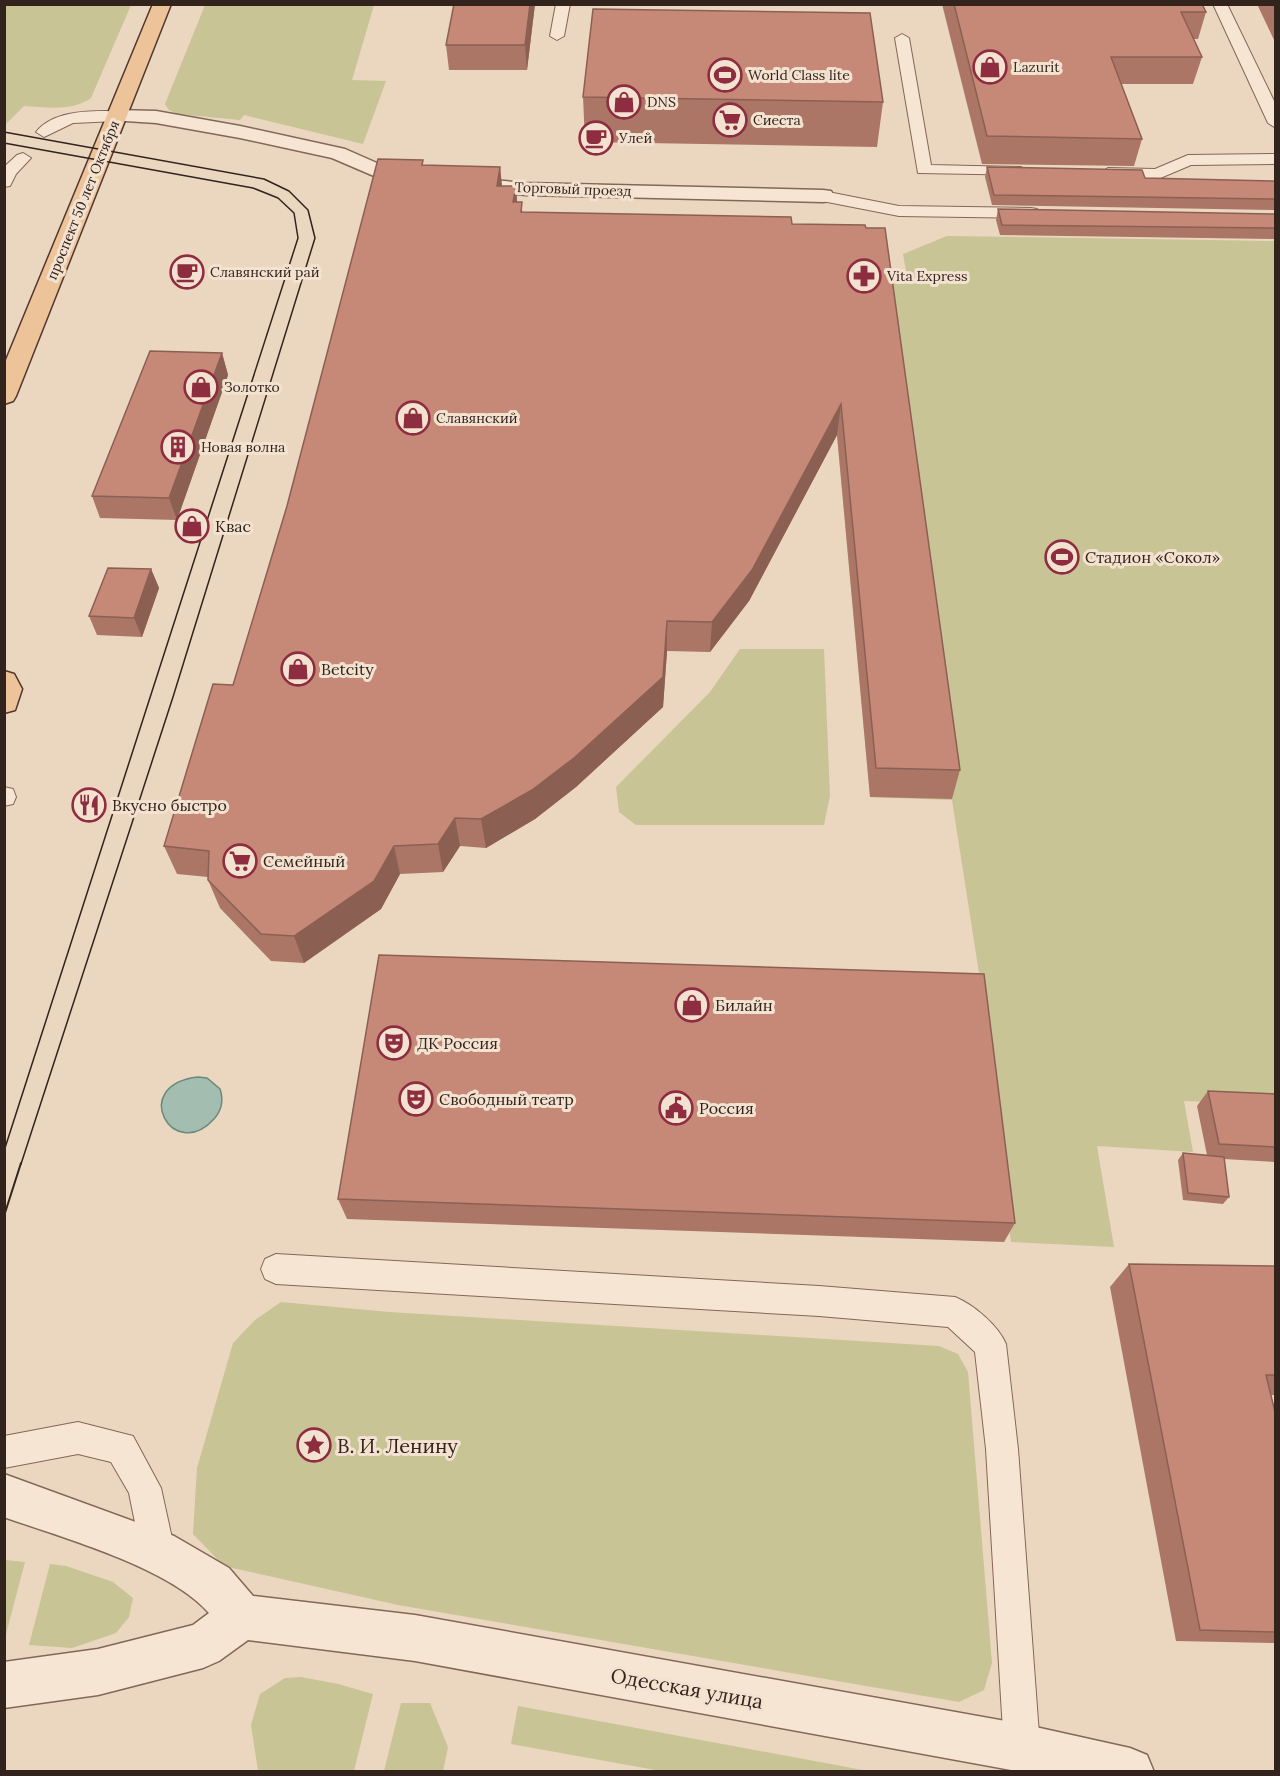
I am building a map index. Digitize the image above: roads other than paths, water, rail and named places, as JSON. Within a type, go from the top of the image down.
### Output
[{"type":"main road","name":"проспект 50 лет Октября","points":[[4,396],[162,4]]},
{"type":"main road","points":[[4,682],[7,690],[4,702]]},
{"type":"street","name":"Торговый проезд","points":[[117,116],[156,117],[240,132],[338,153],[381,173],[440,181],[526,189],[823,196]]},
{"type":"street","points":[[4,1495],[158,1552],[213,1584],[242,1617],[203,1646],[98,1672],[4,1685]]},
{"type":"street","name":"Одесская улица","points":[[242,1617],[415,1638],[1022,1748],[1130,1772]]},
{"type":"lane","points":[[557,36],[563,4]]},
{"type":"lane","points":[[1220,4],[1275,123]]},
{"type":"lane","points":[[902,38],[924,171],[1041,172]]},
{"type":"lane","points":[[44,132],[56,122],[76,117],[117,116]]},
{"type":"lane","points":[[4,159],[25,156],[9,172],[4,182]]},
{"type":"lane","points":[[1088,173],[1158,174],[1188,160],[1275,159]]},
{"type":"lane","points":[[823,196],[899,211],[1052,213]]},
{"type":"lane","points":[[276,1269],[819,1301],[955,1312],[990,1344],[1002,1449],[1022,1748]]},
{"type":"lane","points":[[4,1452],[78,1438],[121,1448],[144,1488],[158,1552]]},
{"type":"tram line","points":[[4,132],[264,179],[289,191],[308,210],[315,238],[173,697],[21,1164]]},
{"type":"tram line","points":[[4,143],[253,188],[278,198],[294,213],[298,238],[4,1151]]},
{"type":"tram line","points":[[4,1216],[21,1163]]},
{"type":"place","name":"Lazurit","points":[[990,67]]},
{"type":"place","name":"World Class lite","points":[[725,75]]},
{"type":"place","name":"DNS","points":[[624,102]]},
{"type":"place","name":"Сиеста","points":[[730,120]]},
{"type":"place","name":"Улей","points":[[596,138]]},
{"type":"place","name":"Славянский рай","points":[[187,272]]},
{"type":"place","name":"Vita Express","points":[[864,276]]},
{"type":"place","name":"Золотко","points":[[201,387]]},
{"type":"place","name":"Славянский","points":[[413,418]]},
{"type":"place","name":"Новая волна","points":[[178,447]]},
{"type":"place","name":"Квас","points":[[192,526]]},
{"type":"place","name":"Стадион «Сокол»","points":[[1062,557]]},
{"type":"place","name":"Betcity","points":[[298,669]]},
{"type":"place","name":"Вкусно быстро","points":[[89,805]]},
{"type":"place","name":"Семейный","points":[[240,861]]},
{"type":"place","name":"Билайн","points":[[692,1005]]},
{"type":"place","name":"ДК Россия","points":[[394,1043]]},
{"type":"place","name":"Свободный театр","points":[[416,1099]]},
{"type":"place","name":"Россия","points":[[676,1108]]},
{"type":"place","name":"В. И. Ленину","points":[[314,1445]]}]
